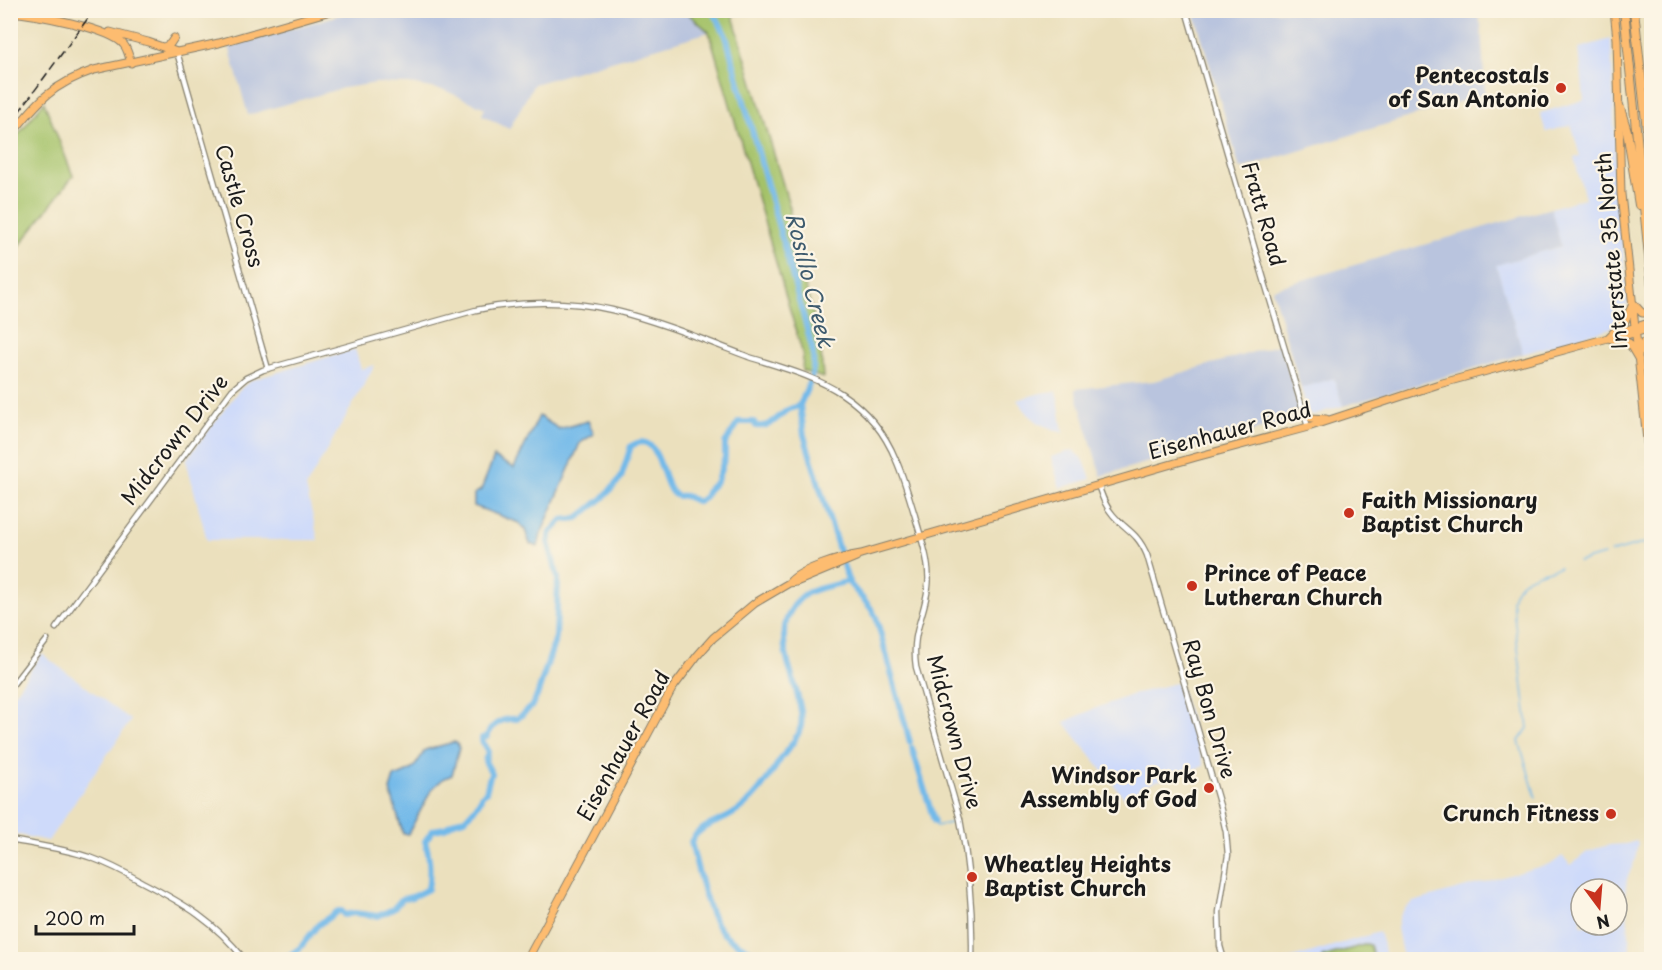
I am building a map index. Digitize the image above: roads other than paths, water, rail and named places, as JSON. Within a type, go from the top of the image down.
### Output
[{"type":"highway","points":[[1624,10],[1652,286]]},
{"type":"highway","points":[[1634,10],[1652,176]]},
{"type":"highway","points":[[1619,105],[1627,131],[1652,294]]},
{"type":"main road","points":[[10,136],[37,103],[55,88],[86,73],[237,38],[334,10]]},
{"type":"main road","name":"Interstate 35 North","points":[[1614,10],[1617,39],[1621,194],[1652,488]]},
{"type":"main road","points":[[1648,10],[1652,38]]},
{"type":"main road","points":[[10,12],[43,16],[111,36],[127,49],[131,63]]},
{"type":"main road","points":[[90,29],[123,35],[177,52]]},
{"type":"main road","points":[[164,47],[174,38]]},
{"type":"main road","points":[[1639,360],[1629,343],[1611,337],[1625,321],[1633,303],[1642,313],[1652,313]]},
{"type":"main road","name":"Eisenhauer Road","points":[[527,960],[672,689],[713,638],[755,603],[793,582],[794,578],[847,556],[861,554],[1308,427],[1439,384],[1611,337],[1652,322]]},
{"type":"main road","name":"Eisenhauer Road","points":[[1636,329],[1652,328]]},
{"type":"main road","points":[[1639,360],[1644,342],[1652,336]]},
{"type":"main road","points":[[1304,411],[1315,419],[1340,417]]},
{"type":"main road","name":"Eisenhauer Road","points":[[813,571],[848,561],[861,554]]},
{"type":"street","name":"Fratt Road","points":[[1186,10],[1308,427]]},
{"type":"street","name":"Castle Cross","points":[[177,52],[268,369]]},
{"type":"street","name":"Midcrown Drive","points":[[56,628],[232,390],[246,378],[268,369],[476,310],[529,303],[609,309],[803,375],[841,393],[864,411],[882,434],[897,461],[921,537],[929,578],[926,599],[915,638],[914,653],[964,837],[971,891],[972,960]]},
{"type":"street","name":"Ray Bon Drive","points":[[1098,485],[1109,510],[1138,538],[1147,555],[1220,806],[1228,855],[1219,912],[1220,946],[1224,960]]},
{"type":"street","points":[[10,688],[46,640]]},
{"type":"street","points":[[10,840],[92,858],[130,875],[194,911],[224,935],[245,960]]},
{"type":"water","points":[[539,416],[559,429],[588,421],[594,434],[580,443],[541,534],[538,547],[530,544],[525,530],[519,523],[474,506],[474,494],[481,490],[494,457],[514,468]]},
{"type":"water","points":[[454,742],[459,748],[452,775],[443,779],[432,789],[408,834],[403,834],[390,790],[394,777],[413,768],[425,750]]},
{"type":"waterway","name":"Rosillo Creek","points":[[283,960],[300,948],[318,925],[338,911],[342,911],[344,915],[354,913],[378,916],[393,909],[402,899],[428,889],[430,865],[425,841],[433,830],[445,828],[456,821],[465,819],[486,792],[492,774],[485,761],[488,752],[482,738],[487,737],[499,722],[517,719],[531,707],[537,696],[556,637],[558,578],[548,542],[551,532],[562,520],[578,518],[603,498],[621,478],[631,446],[641,442],[648,444],[654,451],[670,489],[675,495],[685,496],[698,502],[705,497],[717,481],[725,457],[725,443],[739,422],[754,422],[756,426],[765,426],[788,410],[800,405],[813,371],[812,347],[726,36],[711,10]]},
{"type":"waterway","points":[[800,405],[804,435],[840,554]]},
{"type":"waterway","points":[[1610,553],[1652,542]]},
{"type":"waterway","points":[[1578,562],[1604,555]]},
{"type":"waterway","points":[[843,565],[849,583],[876,617],[910,742]]},
{"type":"waterway","points":[[1536,798],[1519,741],[1528,728],[1512,600],[1524,581],[1537,574],[1560,567]]},
{"type":"waterway","points":[[769,960],[734,942],[718,926],[703,891],[691,842],[698,832],[747,804],[766,782],[796,739],[801,726],[801,717],[785,646],[785,625],[789,614],[801,597],[818,589],[849,581]]},
{"type":"waterway","points":[[912,748],[934,821]]},
{"type":"waterway","points":[[934,821],[936,826],[955,822]]},
{"type":"railway","points":[[10,124],[94,10]]},
{"type":"place","name":"Pentecostals of San Antonio","points":[[1561,88]]},
{"type":"place","name":"Faith Missionary Baptist Church","points":[[1349,513]]},
{"type":"place","name":"Prince of Peace Lutheran Church","points":[[1192,586]]},
{"type":"place","name":"Windsor Park Assembly of God","points":[[1209,788]]},
{"type":"place","name":"Crunch Fitness","points":[[1611,814]]},
{"type":"place","name":"Wheatley Heights Baptist Church","points":[[972,877]]}]
